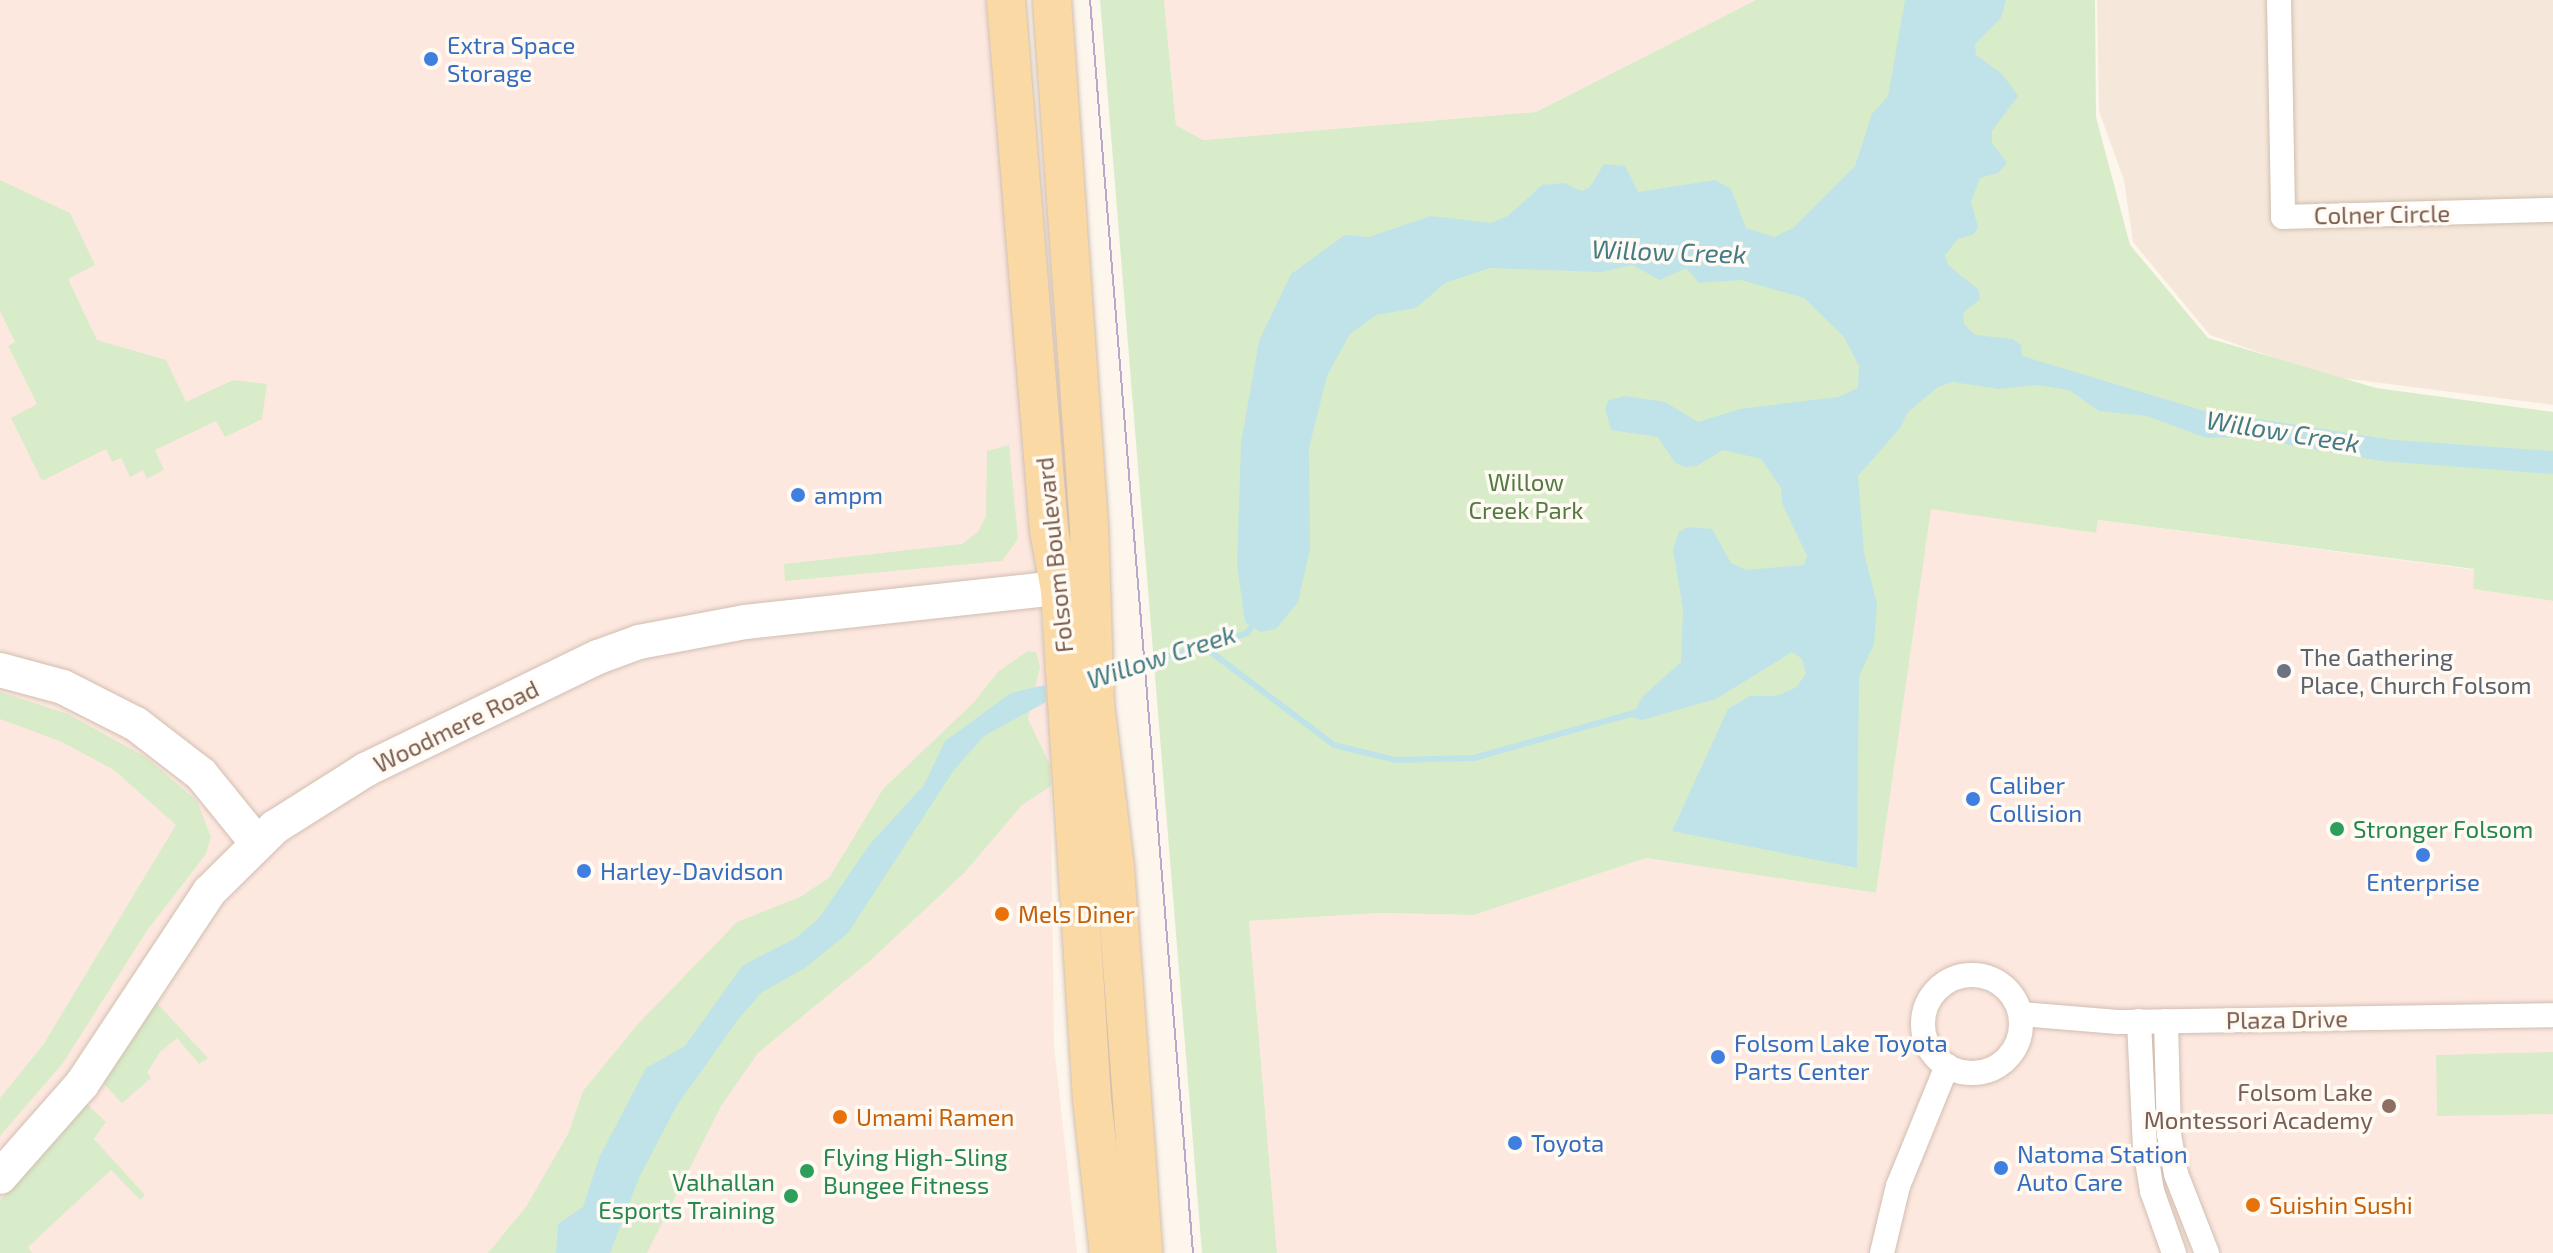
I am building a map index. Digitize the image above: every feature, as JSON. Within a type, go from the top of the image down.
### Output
[{"type":"main road","name":"Folsom Boulevard","points":[[1006,0],[1049,530],[1074,588]]},
{"type":"main road","name":"Folsom Boulevard","points":[[1052,0],[1089,526],[1074,588],[1081,708],[1092,1099],[1109,1253]]},
{"type":"main road","name":"Folsom Boulevard","points":[[1081,708],[1115,868],[1143,1253]]},
{"type":"street","name":"Colner Circle","points":[[2279,0],[2283,217],[2553,210]]},
{"type":"street","name":"Woodmere Road","points":[[0,1177],[82,1084],[209,892],[257,843],[321,795],[365,770],[598,657],[639,642],[745,622],[1074,588]]},
{"type":"street","points":[[0,670],[63,687],[136,724],[201,774],[257,843]]},
{"type":"street","points":[[1958,976],[1991,977],[2010,992],[2021,1014],[2022,1030],[2007,1059],[1978,1073],[1947,1066],[1934,1056],[1922,1025],[1930,998],[1943,983],[1958,976]]},
{"type":"street","name":"Plaza Drive","points":[[2021,1014],[2139,1021],[2553,1015]]},
{"type":"street","points":[[2139,1021],[2145,1148],[2152,1191],[2174,1253]]},
{"type":"street","points":[[2166,1021],[2169,1134],[2176,1174],[2207,1253]]},
{"type":"street","points":[[1882,1253],[1898,1186],[1947,1066]]},
{"type":"shaded area","points":[[0,0],[986,0],[1050,722],[1054,1046],[1077,1253],[0,1253]]},
{"type":"shaded area","points":[[1164,0],[1756,0],[1536,112],[1202,140],[1176,125]]},
{"type":"shaded area","points":[[2097,0],[2553,0],[2553,405],[2326,376],[2210,335],[2133,242],[2124,180],[2099,111]]},
{"type":"shaded area","points":[[1930,508],[2095,533],[2097,520],[2475,570],[2473,589],[2553,601],[2553,1253],[1277,1253],[1249,921],[1379,913],[1474,915],[1646,858],[1876,893]]},
{"type":"green space","name":"Willow Creek Park","points":[[1100,0],[1164,0],[1176,125],[1203,140],[1536,112],[1756,0],[2095,0],[2096,117],[2130,245],[2208,338],[2376,388],[2553,412],[2553,601],[2473,589],[2474,569],[2098,520],[2096,533],[1931,509],[1876,893],[1646,858],[1474,915],[1379,913],[1249,921],[1277,1253],[1202,1253]]},
{"type":"green space","points":[[0,180],[70,213],[95,265],[68,279],[97,340],[166,360],[186,402],[233,380],[267,384],[262,419],[225,437],[216,421],[155,450],[164,470],[147,479],[143,470],[130,477],[121,458],[112,462],[106,449],[42,481],[11,418],[37,404],[8,346],[15,342],[0,311]]},
{"type":"green space","points":[[1009,445],[1018,539],[1002,561],[785,581],[784,564],[962,544],[978,532],[986,516],[987,451]]},
{"type":"green space","points":[[1028,651],[1036,652],[1040,667],[1028,719],[1050,765],[1051,786],[1022,805],[965,872],[873,958],[758,1053],[721,1106],[647,1253],[488,1253],[526,1207],[568,1134],[583,1091],[638,1024],[737,922],[800,897],[829,878],[883,789],[973,703],[999,671]]},
{"type":"green space","points":[[0,692],[68,714],[147,758],[197,801],[211,837],[206,854],[146,932],[63,1063],[0,1136],[0,1098],[43,1045],[176,825],[114,770],[62,742],[0,719]]},
{"type":"green space","points":[[153,999],[208,1058],[199,1064],[177,1038],[160,1052],[147,1073],[151,1078],[122,1103],[101,1081]]},
{"type":"green space","points":[[2553,1052],[2553,1114],[2437,1116],[2436,1055]]},
{"type":"green space","points":[[85,1102],[106,1122],[94,1139],[145,1195],[140,1200],[111,1170],[28,1247],[32,1253],[0,1253],[0,1200]]},
{"type":"water","points":[[1905,0],[2006,0],[2001,18],[1975,44],[1976,55],[2002,74],[2018,96],[1992,131],[1992,143],[2007,163],[1998,173],[1980,178],[1971,202],[1978,227],[1974,234],[1958,239],[1945,255],[1948,265],[1979,290],[1980,299],[1963,313],[1964,324],[1975,335],[2013,339],[2021,345],[2022,356],[2201,410],[2393,440],[2553,451],[2553,474],[2381,461],[2245,437],[2206,438],[2147,416],[2099,411],[2069,390],[2036,385],[1999,389],[1953,382],[1938,387],[1908,412],[1900,428],[1858,476],[1864,553],[1877,604],[1874,644],[1859,676],[1857,868],[1672,831],[1728,709],[1750,696],[1776,696],[1797,687],[1806,673],[1802,659],[1792,652],[1716,699],[1642,720],[1632,717],[1642,697],[1681,662],[1683,609],[1673,549],[1679,532],[1688,527],[1712,529],[1731,563],[1746,570],[1804,565],[1807,556],[1782,503],[1781,488],[1761,459],[1723,450],[1697,466],[1685,467],[1675,463],[1658,437],[1611,430],[1605,408],[1609,400],[1625,396],[1665,402],[1698,422],[1740,409],[1838,397],[1858,388],[1859,366],[1844,337],[1804,298],[1741,280],[1699,283],[1686,268],[1660,280],[1632,265],[1602,272],[1490,268],[1445,283],[1416,308],[1376,315],[1350,334],[1327,376],[1309,448],[1310,549],[1298,602],[1276,629],[1260,632],[1245,622],[1237,564],[1241,443],[1259,341],[1291,274],[1345,235],[1369,237],[1431,216],[1491,223],[1508,216],[1542,185],[1564,183],[1582,191],[1590,187],[1604,164],[1625,166],[1638,192],[1715,180],[1731,189],[1746,228],[1774,237],[1793,228],[1855,166],[1872,114],[1888,96]]},
{"type":"water","points":[[1045,685],[1046,702],[984,736],[954,770],[848,933],[805,968],[762,992],[737,1021],[676,1107],[639,1178],[610,1253],[556,1253],[558,1224],[583,1207],[599,1158],[646,1068],[685,1046],[743,965],[796,938],[819,918],[870,844],[924,785],[945,741],[1011,693]]},
{"type":"waterway","name":"Willow Creek","points":[[1107,674],[1247,633],[1255,622]]},
{"type":"waterway","points":[[1203,646],[1334,745],[1396,760],[1474,758],[1638,712]]},
{"type":"tram line","points":[[1090,0],[1193,1253]]},
{"type":"place","name":"Extra Space Storage","points":[[431,59]]},
{"type":"place","name":"ampm","points":[[798,495]]},
{"type":"place","name":"The Gathering Place, Church Folsom","points":[[2284,671]]},
{"type":"place","name":"Caliber Collision","points":[[1973,799]]},
{"type":"place","name":"Stronger Folsom","points":[[2337,829]]},
{"type":"place","name":"Enterprise","points":[[2423,855]]},
{"type":"place","name":"Harley-Davidson","points":[[584,871]]},
{"type":"place","name":"Mels Diner","points":[[1002,914]]},
{"type":"place","name":"Folsom Lake Toyota Parts Center","points":[[1718,1057]]},
{"type":"place","name":"Folsom Lake Montessori Academy","points":[[2389,1106]]},
{"type":"place","name":"Umami Ramen","points":[[840,1117]]},
{"type":"place","name":"Toyota","points":[[1515,1143]]},
{"type":"place","name":"Natoma Station Auto Care","points":[[2001,1168]]},
{"type":"place","name":"Flying High-Sling Bungee Fitness","points":[[807,1171]]},
{"type":"place","name":"Valhallan Esports Training","points":[[791,1196]]},
{"type":"place","name":"Suishin Sushi","points":[[2253,1205]]}]
